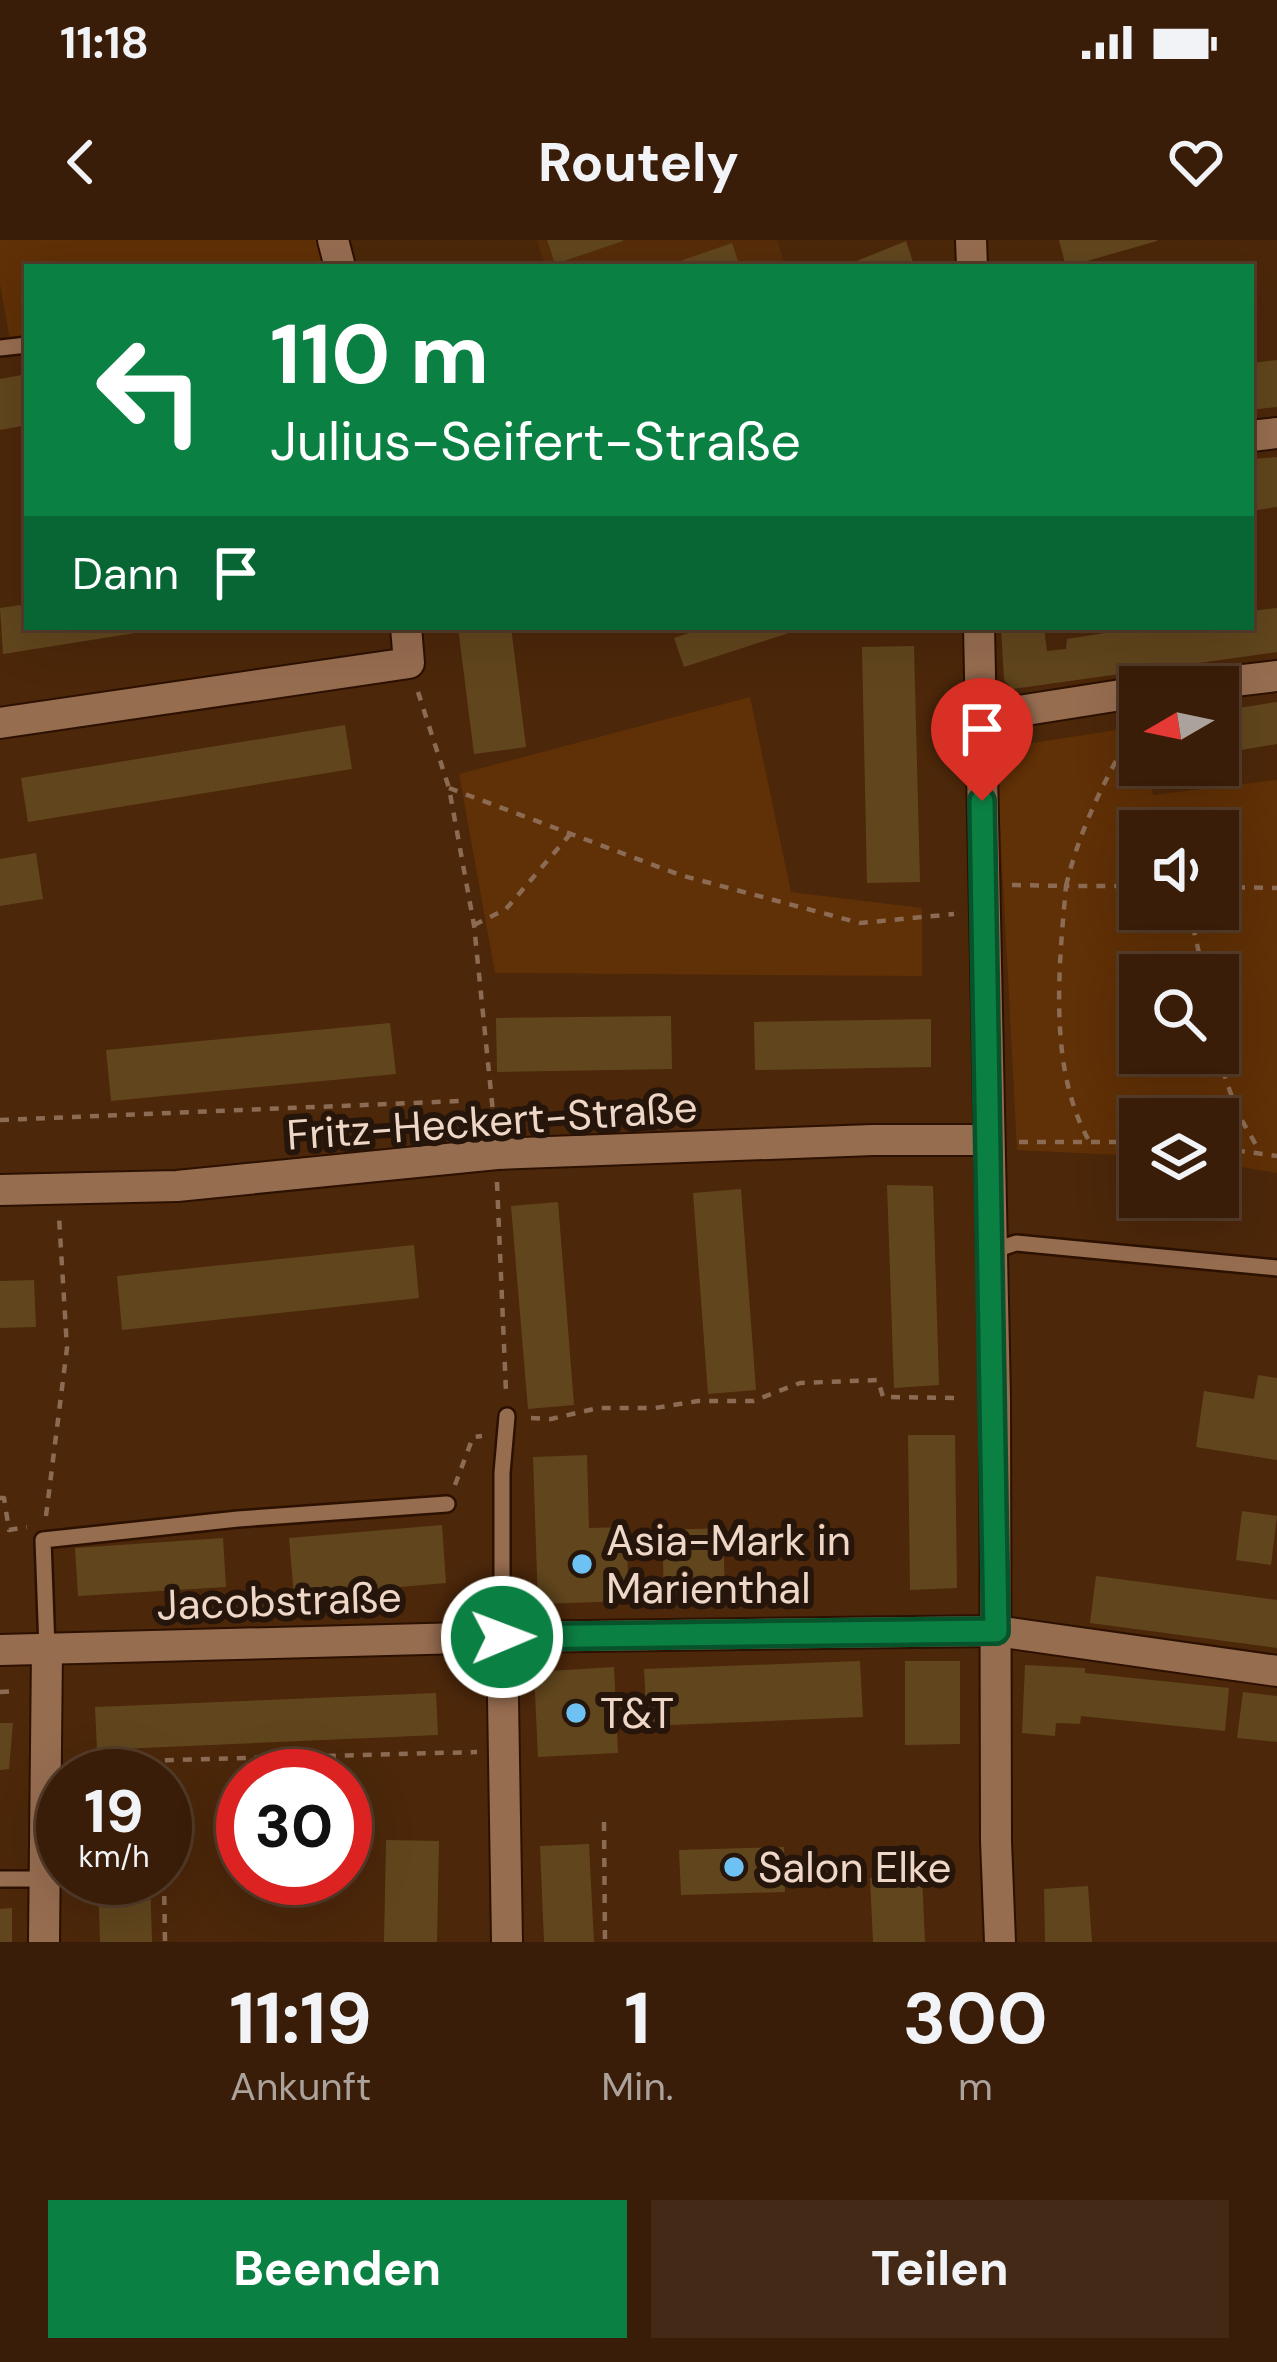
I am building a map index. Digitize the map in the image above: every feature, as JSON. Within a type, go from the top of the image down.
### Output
[{"type":"street","points":[[0,723],[409,664],[406,630]]},
{"type":"street","points":[[979,630],[1000,1942]]},
{"type":"street","points":[[1239,680],[1277,676]]},
{"type":"street","points":[[981,717],[1119,695]]},
{"type":"street","name":"Fritz-Heckert-Straße","points":[[0,1190],[178,1186],[497,1154],[989,1140]]},
{"type":"street","name":"Jacobstraße","points":[[0,1650],[996,1631],[1277,1671]]},
{"type":"street","points":[[502,1637],[507,1942]]},
{"type":"street","points":[[46,1749],[47,1649]]},
{"type":"street","points":[[44,1905],[44,1942]]},
{"type":"lane","points":[[989,1252],[1016,1243],[1277,1268]]},
{"type":"lane","points":[[502,1637],[502,1473],[507,1416]]},
{"type":"lane","points":[[47,1649],[43,1540],[450,1497]]},
{"type":"lane","points":[[0,1879],[36,1879]]},
{"type":"path","points":[[0,1120],[460,1101],[495,1129],[474,925],[448,788],[409,664]]},
{"type":"path","points":[[1088,1139],[1074,1114],[1067,1084],[1061,997],[1066,886],[1075,849],[1119,758]]},
{"type":"path","points":[[448,788],[680,875],[860,923],[1066,886],[1119,886]]},
{"type":"path","points":[[474,925],[506,910],[572,832]]},
{"type":"path","points":[[1239,887],[1277,888]]},
{"type":"path","points":[[1224,1074],[1237,1112],[1259,1150]]},
{"type":"path","points":[[989,1140],[1119,1141]]},
{"type":"path","points":[[1239,1149],[1277,1156]]},
{"type":"path","points":[[497,1154],[507,1416],[551,1419],[598,1408],[753,1401],[800,1383],[878,1380],[883,1397],[994,1398]]},
{"type":"path","points":[[43,1540],[67,1348],[57,1191]]},
{"type":"path","points":[[450,1497],[472,1437],[487,1435]]},
{"type":"path","points":[[0,1498],[4,1498],[8,1530],[21,1528]]},
{"type":"path","points":[[192,1760],[501,1752]]},
{"type":"path","points":[[604,1822],[605,1942]]},
{"type":"path","points":[[164,1905],[165,1942]]},
{"type":"shaded area","points":[[0,240],[318,240],[324,264],[24,264],[24,339],[10,341],[0,284]]},
{"type":"shaded area","points":[[537,240],[777,240],[785,264],[545,264]]},
{"type":"shaded area","points":[[750,697],[791,892],[922,908],[922,976],[495,973],[459,774]]},
{"type":"shaded area","points":[[1119,729],[1119,786],[1152,786],[1153,795],[1277,780],[1277,1173],[1239,1167],[1239,1098],[1119,1098],[1119,1155],[1017,1150],[996,749]]},
{"type":"building","points":[[547,240],[623,240],[623,241],[555,264]]},
{"type":"building","points":[[1059,240],[1157,240],[1076,264],[1065,264]]},
{"type":"building","points":[[906,241],[914,264],[849,264]]},
{"type":"building","points":[[732,243],[739,264],[672,264]]},
{"type":"building","points":[[1277,360],[1277,407],[1254,410],[1254,363]]},
{"type":"building","points":[[24,375],[24,426],[0,430],[0,379]]},
{"type":"building","points":[[1277,457],[1277,507],[1254,511],[1254,459]]},
{"type":"building","points":[[24,604],[24,630],[154,630],[3,654],[0,608]]},
{"type":"building","points":[[1277,608],[1277,652],[1177,666],[1119,666],[1119,674],[1013,689],[1004,680],[1001,630],[1044,630],[1047,651],[1066,649],[1067,639],[1124,630],[1254,630],[1254,611]]},
{"type":"building","points":[[458,630],[511,630],[526,747],[474,754]]},
{"type":"building","points":[[698,630],[798,630],[684,667],[674,638]]},
{"type":"building","points":[[914,646],[920,882],[867,883],[862,647]]},
{"type":"building","points":[[1277,702],[1277,744],[1239,750],[1239,708]]},
{"type":"building","points":[[345,725],[352,769],[28,822],[21,778]]},
{"type":"building","points":[[36,853],[43,899],[0,906],[0,859]]},
{"type":"building","points":[[671,1016],[672,1069],[497,1072],[496,1018]]},
{"type":"building","points":[[931,1019],[931,1067],[755,1070],[754,1022]]},
{"type":"building","points":[[390,1023],[396,1074],[111,1101],[106,1050]]},
{"type":"building","points":[[887,1185],[933,1186],[939,1385],[894,1388]]},
{"type":"building","points":[[741,1189],[756,1390],[708,1394],[693,1193]]},
{"type":"building","points":[[558,1202],[574,1405],[528,1409],[511,1206]]},
{"type":"building","points":[[414,1245],[419,1298],[122,1330],[117,1276]]},
{"type":"building","points":[[34,1280],[36,1327],[0,1328],[0,1281]]},
{"type":"building","points":[[1258,1375],[1277,1378],[1277,1460],[1196,1447],[1204,1391],[1254,1399]]},
{"type":"building","points":[[908,1435],[955,1435],[957,1588],[910,1590]]},
{"type":"building","name":"Asia-Mark in Marienthal","points":[[587,1455],[589,1528],[626,1527],[629,1601],[538,1604],[533,1457]]},
{"type":"building","points":[[1242,1511],[1277,1516],[1271,1565],[1236,1560]]},
{"type":"building","points":[[442,1525],[446,1583],[294,1596],[289,1538]]},
{"type":"building","points":[[723,1528],[725,1593],[664,1595],[662,1530]]},
{"type":"building","points":[[223,1538],[226,1587],[78,1596],[75,1548]]},
{"type":"building","points":[[1096,1576],[1277,1600],[1277,1648],[1090,1623]]},
{"type":"building","points":[[860,1661],[863,1717],[647,1726],[644,1669]]},
{"type":"building","points":[[905,1661],[960,1661],[960,1744],[905,1745]]},
{"type":"building","points":[[1025,1665],[1085,1668],[1085,1673],[1229,1688],[1225,1731],[1081,1716],[1080,1724],[1056,1723],[1055,1736],[1022,1733]]},
{"type":"building","name":"T&T","points":[[614,1667],[618,1753],[538,1757],[534,1672]]},
{"type":"building","points":[[1243,1692],[1277,1696],[1277,1742],[1237,1738]]},
{"type":"building","points":[[436,1693],[438,1735],[97,1749],[95,1707]]},
{"type":"building","points":[[0,1723],[13,1723],[9,1769],[0,1770]]},
{"type":"building","points":[[386,1840],[439,1841],[437,1942],[384,1942]]},
{"type":"building","points":[[589,1844],[594,1942],[544,1942],[540,1846]]},
{"type":"building","points":[[784,1847],[785,1892],[681,1895],[679,1850]]},
{"type":"building","points":[[922,1876],[925,1942],[873,1942],[870,1878]]},
{"type":"building","points":[[1088,1886],[1092,1942],[1045,1942],[1044,1889]]},
{"type":"building","points":[[99,1905],[151,1905],[152,1942],[100,1942]]},
{"type":"building","points":[[12,1908],[12,1942],[0,1942],[0,1909]]},
{"type":"place","name":"Asia-Mark in Marienthal","points":[[582,1564]]},
{"type":"place","name":"T&T","points":[[576,1713]]},
{"type":"place","name":"Salon Elke","points":[[734,1867]]},
{"type":"route","points":[[502,1637],[996,1631],[982,801]]}]
